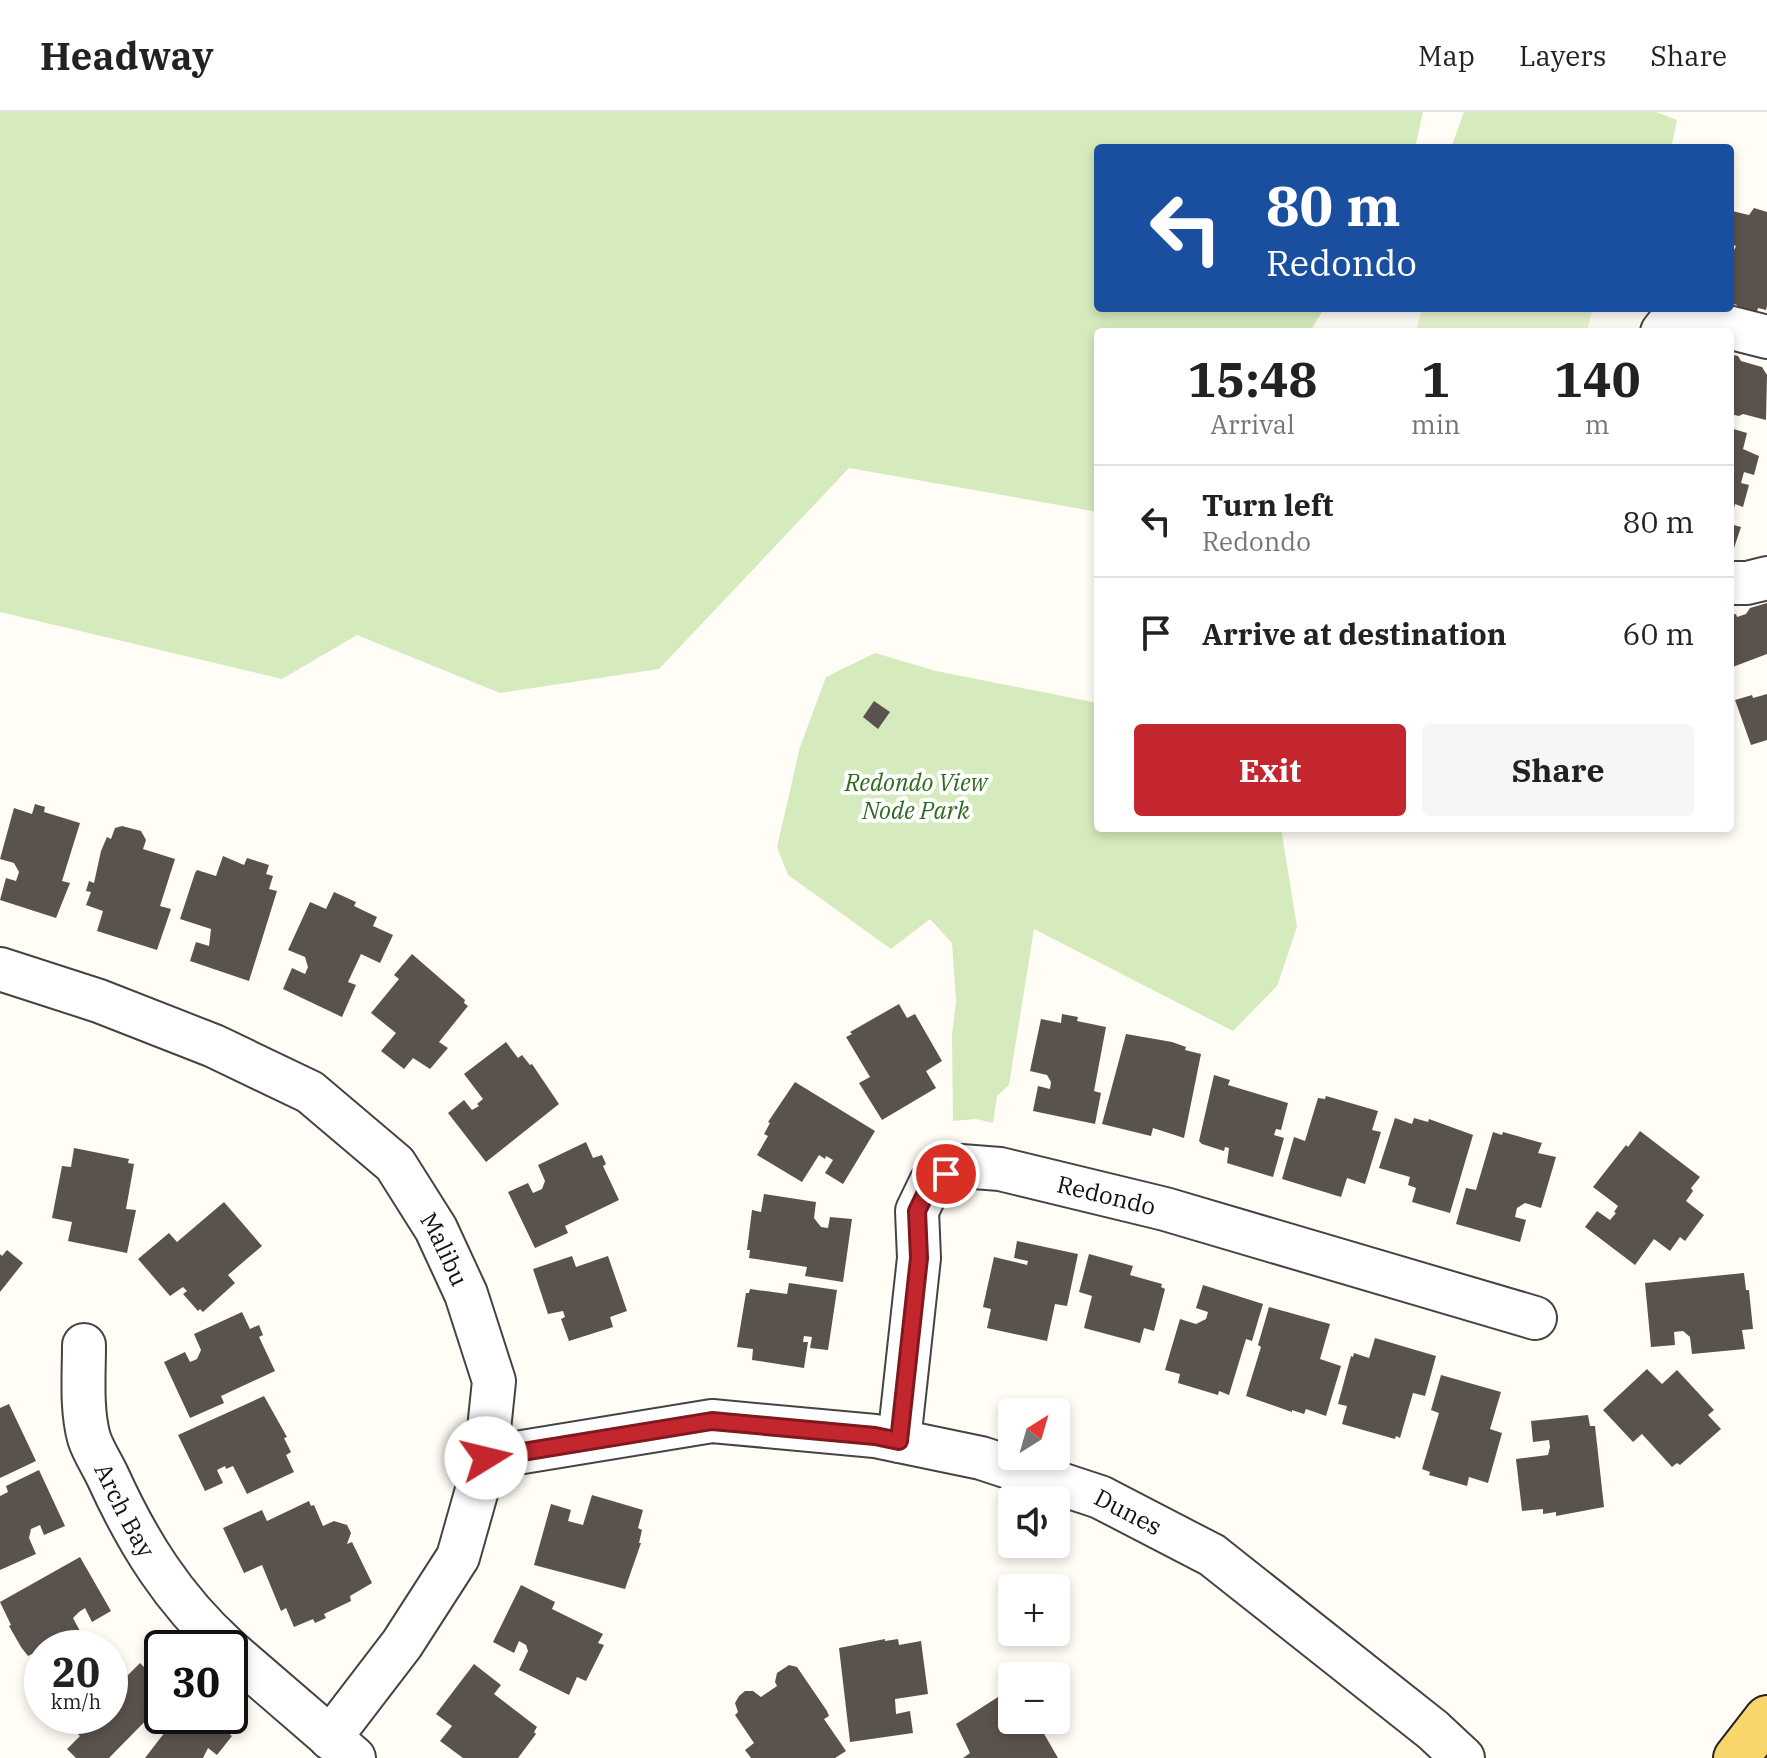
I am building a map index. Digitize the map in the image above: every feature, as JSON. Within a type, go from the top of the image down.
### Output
[{"type":"main road","points":[[1736,1758],[1767,1718]]},
{"type":"street","points":[[1669,323],[1704,328]]},
{"type":"street","points":[[1734,332],[1767,337]]},
{"type":"street","points":[[1734,583],[1767,578]]},
{"type":"street","name":"Malibu","points":[[0,969],[99,1001],[214,1046],[310,1092],[395,1164],[436,1229],[466,1294],[494,1381],[486,1458],[458,1557],[402,1644],[342,1748]]},
{"type":"street","name":"Redondo","points":[[899,1441],[919,1258],[917,1211],[931,1182],[961,1166],[1000,1169],[1165,1209],[1535,1318]]},
{"type":"street","name":"Arch Bay","points":[[84,1345],[83,1390],[89,1437],[123,1510],[163,1579],[206,1630]]},
{"type":"street","name":"Dunes","points":[[486,1458],[712,1421],[875,1436],[981,1458],[1100,1497],[1212,1555],[1422,1721],[1463,1758]]},
{"type":"street","name":"Arch Bay","points":[[248,1667],[342,1748]]},
{"type":"green space","points":[[0,112],[1423,112],[1416,144],[1094,144],[1094,312],[1322,312],[1312,328],[1094,328],[1094,511],[849,468],[659,669],[500,693],[357,635],[282,679],[0,612]]},
{"type":"green space","points":[[1464,112],[1656,112],[1677,120],[1672,144],[1452,144]]},
{"type":"green space","points":[[1421,312],[1592,312],[1588,328],[1417,328]]},
{"type":"green space","name":"Redondo View Node Park","points":[[875,653],[936,671],[1094,702],[1094,832],[1282,832],[1297,927],[1277,986],[1233,1031],[1034,929],[1009,1085],[997,1096],[993,1123],[976,1119],[953,1121],[952,1035],[956,1001],[952,943],[930,919],[891,949],[788,875],[777,847],[800,747],[826,677]]},
{"type":"building","points":[[1754,208],[1767,212],[1767,306],[1766,310],[1758,308],[1756,315],[1736,309],[1737,305],[1734,304],[1734,211],[1749,215]]},
{"type":"building","points":[[1734,355],[1741,361],[1762,367],[1767,375],[1766,420],[1743,414],[1734,415]]},
{"type":"building","points":[[1734,429],[1747,433],[1743,449],[1759,456],[1754,475],[1744,472],[1741,483],[1749,485],[1743,507],[1735,504],[1734,508]]},
{"type":"building","points":[[1734,525],[1741,527],[1734,548]]},
{"type":"building","points":[[1767,603],[1767,654],[1734,666],[1734,614],[1737,617],[1746,614],[1750,608]]},
{"type":"building","points":[[1767,694],[1767,740],[1751,745],[1735,700]]},
{"type":"building","points":[[874,701],[890,712],[878,729],[863,717]]},
{"type":"building","points":[[35,804],[45,807],[44,812],[80,823],[62,881],[70,883],[56,918],[0,900],[6,878],[16,881],[19,872],[14,863],[0,859],[14,808],[32,814]]},
{"type":"building","points":[[122,826],[141,831],[146,840],[143,849],[175,859],[160,906],[171,909],[157,950],[97,931],[103,911],[86,905],[91,892],[86,891],[89,881],[94,883],[107,837],[111,839],[115,828]]},
{"type":"building","points":[[223,856],[244,865],[247,858],[269,865],[266,874],[273,876],[269,889],[277,891],[249,981],[190,961],[196,942],[209,946],[211,929],[180,919],[197,870],[216,876]]},
{"type":"building","points":[[334,892],[356,902],[354,906],[377,917],[373,926],[393,935],[380,963],[361,954],[348,982],[356,985],[342,1017],[283,989],[292,968],[305,974],[308,967],[305,957],[288,950],[310,902],[326,909]]},
{"type":"building","points":[[412,954],[468,1006],[439,1042],[448,1048],[430,1069],[413,1058],[404,1069],[381,1051],[396,1033],[371,1013],[399,979],[394,975]]},
{"type":"building","points":[[899,1004],[907,1018],[915,1014],[942,1061],[926,1071],[936,1088],[882,1120],[859,1083],[870,1077],[846,1037]]},
{"type":"building","points":[[1062,1014],[1078,1017],[1077,1021],[1106,1027],[1094,1091],[1101,1093],[1095,1124],[1033,1111],[1038,1086],[1050,1089],[1051,1082],[1047,1075],[1030,1071],[1041,1019],[1061,1023]]},
{"type":"building","points":[[1126,1034],[1172,1042],[1186,1047],[1185,1050],[1201,1054],[1184,1138],[1153,1128],[1151,1136],[1102,1124]]},
{"type":"building","points":[[506,1042],[518,1058],[522,1055],[532,1064],[559,1104],[486,1162],[448,1113],[464,1100],[472,1110],[479,1106],[477,1104],[483,1099],[464,1074]]},
{"type":"building","points":[[1214,1075],[1230,1080],[1228,1085],[1288,1103],[1281,1130],[1276,1129],[1274,1135],[1284,1138],[1273,1177],[1227,1163],[1229,1148],[1225,1147],[1224,1151],[1199,1141]]},
{"type":"building","points":[[795,1082],[875,1131],[843,1184],[825,1173],[833,1160],[826,1156],[825,1159],[819,1155],[802,1182],[757,1155],[768,1136],[764,1134],[768,1122]]},
{"type":"building","points":[[1326,1096],[1378,1111],[1372,1130],[1381,1132],[1365,1184],[1347,1178],[1341,1197],[1282,1179],[1294,1137],[1305,1141],[1318,1098],[1325,1099]]},
{"type":"building","points":[[1395,1118],[1412,1124],[1414,1118],[1428,1122],[1429,1119],[1473,1135],[1450,1213],[1412,1202],[1416,1188],[1408,1185],[1410,1177],[1379,1168]]},
{"type":"building","points":[[1640,1131],[1700,1177],[1686,1201],[1704,1215],[1685,1241],[1680,1237],[1670,1251],[1654,1239],[1635,1265],[1585,1227],[1597,1211],[1610,1220],[1616,1213],[1618,1206],[1593,1187]]},
{"type":"building","points":[[1493,1132],[1542,1143],[1538,1153],[1556,1157],[1541,1208],[1525,1203],[1517,1208],[1515,1217],[1526,1220],[1520,1242],[1456,1224],[1466,1188],[1476,1190]]},
{"type":"building","points":[[586,1142],[593,1158],[602,1155],[606,1164],[603,1166],[619,1200],[565,1226],[568,1233],[535,1248],[508,1192],[528,1183],[533,1193],[542,1189],[545,1181],[538,1165]]},
{"type":"building","points":[[74,1148],[129,1159],[128,1163],[134,1164],[126,1209],[136,1210],[127,1253],[68,1241],[72,1222],[52,1218],[62,1166],[71,1167]]},
{"type":"building","points":[[764,1194],[816,1202],[814,1218],[821,1227],[828,1228],[830,1217],[852,1219],[843,1282],[805,1276],[807,1267],[749,1258],[750,1250],[747,1250],[752,1210],[761,1212]]},
{"type":"building","points":[[224,1202],[262,1246],[228,1275],[235,1283],[203,1312],[198,1311],[183,1294],[187,1291],[183,1287],[170,1296],[138,1259],[169,1233],[177,1242]]},
{"type":"building","points":[[1017,1241],[1078,1254],[1067,1306],[1055,1304],[1047,1341],[987,1328],[991,1309],[983,1307],[994,1257],[1027,1265],[1028,1261],[1014,1258]]},
{"type":"building","points":[[7,1250],[23,1263],[0,1292],[0,1254],[2,1256]]},
{"type":"building","points":[[1089,1254],[1133,1266],[1130,1275],[1162,1284],[1161,1287],[1165,1289],[1154,1331],[1144,1328],[1140,1343],[1084,1328],[1092,1296],[1079,1292]]},
{"type":"building","points":[[572,1256],[576,1267],[608,1256],[627,1311],[610,1317],[613,1327],[569,1341],[561,1319],[565,1317],[563,1311],[548,1314],[533,1269]]},
{"type":"building","points":[[1744,1273],[1753,1329],[1742,1330],[1745,1349],[1692,1354],[1690,1337],[1683,1331],[1674,1332],[1675,1345],[1651,1347],[1645,1283]]},
{"type":"building","points":[[789,1283],[837,1290],[828,1350],[810,1348],[812,1337],[804,1336],[803,1342],[808,1342],[804,1368],[752,1360],[753,1349],[737,1347],[746,1293],[750,1289],[787,1294]]},
{"type":"building","points":[[1203,1285],[1263,1304],[1252,1341],[1246,1339],[1229,1395],[1219,1391],[1218,1395],[1178,1383],[1180,1374],[1165,1370],[1180,1319],[1196,1324],[1206,1319],[1208,1312],[1196,1308]]},
{"type":"building","points":[[1269,1307],[1330,1324],[1320,1359],[1341,1366],[1326,1416],[1306,1409],[1304,1414],[1292,1412],[1246,1396]]},
{"type":"building","points":[[242,1312],[250,1329],[259,1325],[263,1335],[259,1337],[275,1371],[221,1396],[224,1403],[190,1418],[164,1362],[185,1352],[190,1362],[197,1359],[201,1350],[194,1334]]},
{"type":"building","points":[[1375,1338],[1436,1356],[1425,1396],[1413,1393],[1400,1438],[1342,1424],[1347,1406],[1338,1404],[1351,1356],[1354,1353],[1369,1358]]},
{"type":"building","points":[[1647,1369],[1662,1384],[1677,1370],[1714,1410],[1708,1415],[1721,1429],[1680,1465],[1677,1463],[1672,1467],[1642,1434],[1633,1442],[1603,1410]]},
{"type":"building","points":[[1441,1375],[1501,1392],[1490,1429],[1502,1433],[1488,1483],[1469,1477],[1467,1486],[1429,1475],[1430,1472],[1422,1469],[1439,1413],[1431,1410]]},
{"type":"building","points":[[264,1396],[287,1437],[284,1438],[291,1452],[286,1455],[294,1472],[247,1494],[233,1466],[226,1469],[225,1466],[217,1470],[223,1483],[205,1491],[178,1435]]},
{"type":"building","points":[[9,1404],[36,1461],[0,1478],[0,1408]]},
{"type":"building","points":[[1588,1415],[1590,1426],[1595,1426],[1604,1507],[1556,1516],[1556,1512],[1543,1514],[1543,1509],[1522,1511],[1516,1459],[1548,1455],[1550,1447],[1549,1440],[1533,1442],[1531,1421]]},
{"type":"building","points":[[39,1470],[65,1526],[44,1535],[40,1525],[31,1529],[29,1538],[36,1554],[0,1570],[0,1496],[8,1492],[6,1486]]},
{"type":"building","points":[[592,1495],[643,1510],[638,1528],[642,1530],[641,1543],[625,1589],[534,1565],[551,1504],[571,1510],[568,1521],[583,1525]]},
{"type":"building","points":[[309,1501],[311,1506],[314,1505],[323,1526],[334,1521],[347,1525],[351,1533],[347,1544],[352,1542],[372,1583],[350,1596],[351,1601],[324,1614],[326,1618],[315,1623],[313,1619],[294,1627],[286,1608],[281,1611],[262,1565],[244,1573],[223,1528],[262,1510],[267,1521]]},
{"type":"building","points":[[80,1557],[111,1611],[92,1622],[85,1608],[73,1618],[79,1630],[24,1630],[24,1651],[9,1626],[0,1602]]},
{"type":"building","points":[[521,1585],[555,1602],[552,1609],[603,1634],[598,1643],[604,1645],[586,1681],[577,1677],[569,1695],[519,1670],[528,1651],[526,1645],[519,1641],[514,1653],[493,1642]]},
{"type":"building","points":[[898,1639],[899,1645],[921,1641],[928,1694],[895,1699],[896,1714],[910,1711],[913,1733],[850,1742],[839,1648]]},
{"type":"building","points":[[140,1663],[144,1667],[144,1722],[109,1758],[76,1758],[67,1749],[80,1736],[78,1734],[128,1734],[128,1675]]},
{"type":"building","points":[[474,1664],[501,1685],[494,1694],[537,1727],[536,1734],[518,1758],[463,1758],[440,1741],[452,1726],[436,1714]]},
{"type":"building","points":[[789,1665],[797,1667],[827,1711],[829,1716],[824,1719],[846,1751],[835,1758],[751,1758],[745,1750],[754,1743],[735,1715],[738,1712],[735,1703],[745,1691],[753,1691],[761,1697],[777,1686],[777,1673]]},
{"type":"building","points":[[998,1697],[998,1734],[1044,1734],[1058,1758],[963,1758],[970,1753],[956,1724]]},
{"type":"building","points":[[163,1734],[232,1736],[217,1755],[208,1748],[203,1758],[145,1758]]},
{"type":"route","points":[[486,1458],[712,1421],[875,1436],[899,1441],[919,1258],[917,1211],[931,1182],[946,1174]]}]
